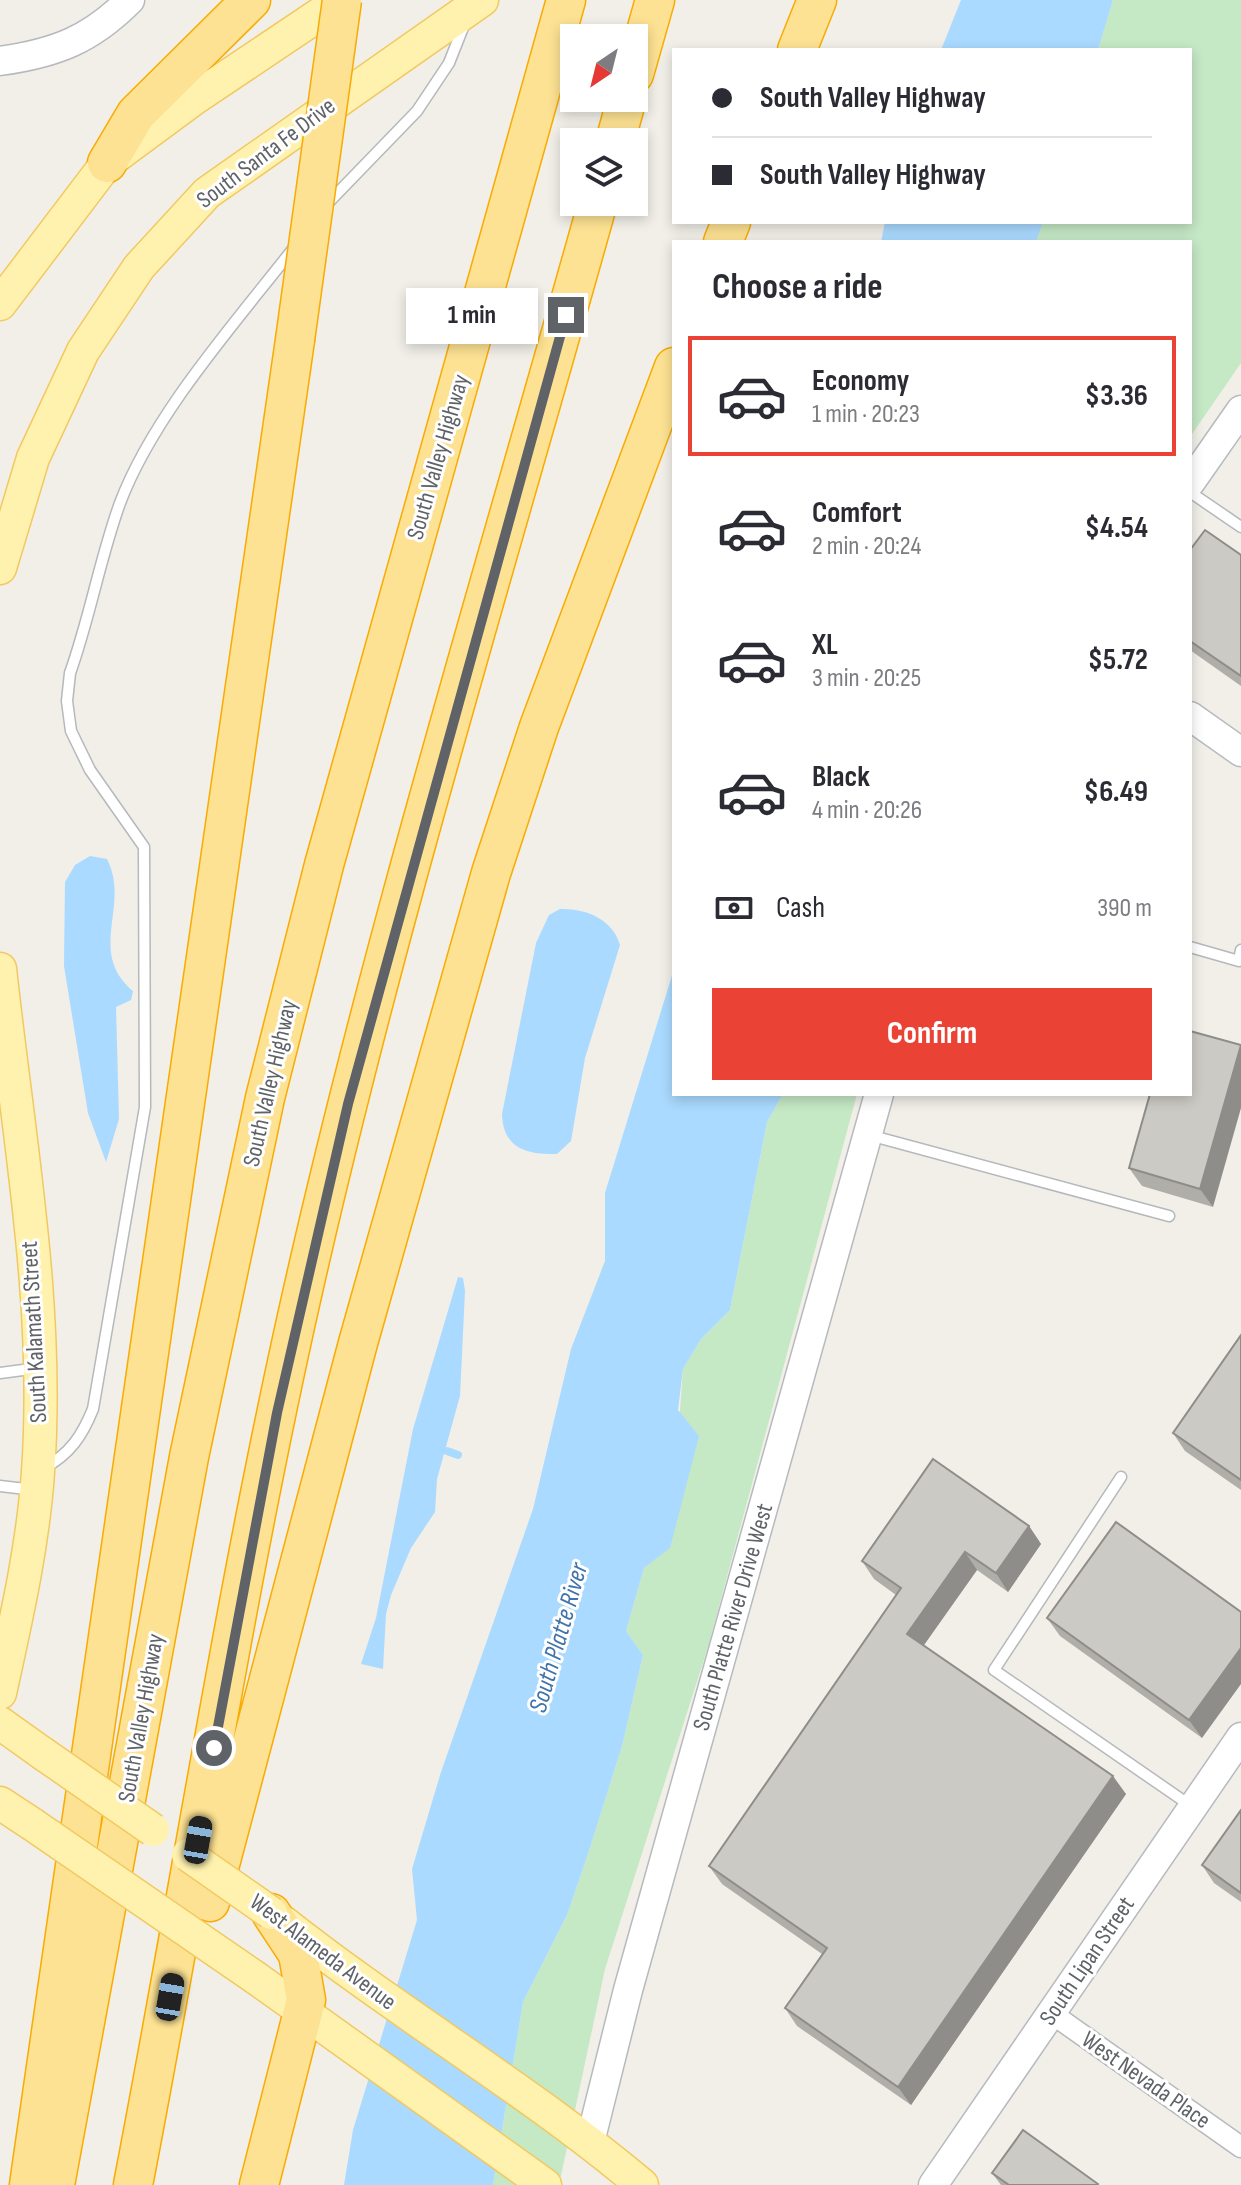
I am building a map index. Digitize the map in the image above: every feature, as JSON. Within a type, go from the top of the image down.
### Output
[{"type":"highway","points":[[107,163],[136,114],[251,0]]},
{"type":"highway","points":[[29,2185],[295,340],[341,0]]},
{"type":"highway","name":"South Valley Highway","points":[[55,2185],[183,1486],[265,1098],[324,865],[566,0]]},
{"type":"highway","points":[[648,25],[655,0]]},
{"type":"highway","points":[[798,48],[817,0]]},
{"type":"highway","points":[[133,2185],[257,1513],[305,1285],[379,984],[594,216]]},
{"type":"highway","points":[[148,2185],[235,1803],[358,1343],[491,873],[539,727],[672,372]]},
{"type":"highway","points":[[259,2185],[304,2013],[305,1986],[298,1954],[271,1913]]},
{"type":"main road","points":[[0,304],[107,163],[195,98],[341,0]]},
{"type":"main road","name":"South Santa Fe Drive","points":[[0,568],[33,458],[83,351],[139,267],[207,193],[476,4]]},
{"type":"main road","name":"South Kalamath Street","points":[[0,969],[4,1042],[28,1210],[39,1368],[38,1481],[24,1580],[0,1693]]},
{"type":"main road","name":"West Alameda Avenue","points":[[0,1723],[271,1913],[357,1980],[590,2142],[642,2185]]},
{"type":"main road","points":[[0,1803],[256,1978],[535,2179]]},
{"type":"street","points":[[0,61],[69,46],[107,23],[130,0]]},
{"type":"street","points":[[1192,480],[1241,410]]},
{"type":"street","points":[[1192,717],[1241,752]]},
{"type":"street","name":"South Platte River Drive West","points":[[590,2142],[632,1978],[878,1096]]},
{"type":"street","name":"South Lipan Street","points":[[933,2185],[1192,1807],[1233,1753]]},
{"type":"street","name":"West Nevada Place","points":[[1051,2013],[1241,2147]]},
{"type":"lane","points":[[0,1486],[38,1481],[76,1444],[93,1409],[145,1107],[144,847],[90,770],[71,731],[67,701],[70,673],[120,502],[144,453],[189,385],[339,189],[417,111],[449,63],[476,4]]},
{"type":"lane","points":[[1192,493],[1241,527]]},
{"type":"lane","points":[[1192,947],[1240,955]]},
{"type":"lane","points":[[867,1134],[1169,1216]]},
{"type":"lane","points":[[0,1373],[39,1368]]},
{"type":"lane","points":[[1121,1477],[994,1670],[1192,1807]]},
{"type":"green space","points":[[1113,0],[1241,0],[1241,363],[1192,434],[1192,240],[1037,240],[1042,224],[1192,224],[1192,48],[1099,48]]},
{"type":"green space","points":[[782,1096],[856,1096],[708,1647],[605,1969],[559,2185],[493,2185],[523,2002],[567,1915],[622,1746],[643,1655],[626,1631],[644,1568],[670,1547],[683,1369],[701,1339],[730,1310],[767,1122]]},
{"type":"water","points":[[961,0],[1113,0],[1099,48],[942,48]]},
{"type":"water","points":[[885,224],[1042,224],[1037,240],[881,240]]},
{"type":"water","points":[[90,856],[107,859],[113,877],[112,960],[119,976],[133,991],[131,1000],[116,1007],[119,1119],[106,1162],[88,1113],[64,966],[65,882],[75,865]]},
{"type":"water","points":[[560,909],[597,917],[611,928],[620,945],[585,1058],[571,1141],[557,1154],[546,1154],[526,1151],[512,1142],[503,1126],[502,1114],[536,943],[549,915]]},
{"type":"water","name":"South Platte River","points":[[672,975],[672,1096],[782,1096],[767,1122],[730,1310],[701,1339],[683,1369],[678,1410],[699,1436],[670,1548],[644,1568],[626,1631],[643,1655],[622,1746],[567,1915],[523,2002],[493,2185],[344,2185],[353,2130],[417,1920],[412,1869],[441,1772],[533,1509],[571,1349],[605,1261],[605,1193]]},
{"type":"water","points":[[458,1277],[463,1278],[465,1291],[460,1396],[437,1479],[435,1512],[411,1548],[391,1595],[386,1614],[383,1669],[361,1664],[376,1618],[413,1429]]},
{"type":"building","points":[[1205,530],[1241,555],[1241,676],[1192,642],[1192,547]]},
{"type":"building","points":[[1192,1032],[1241,1045],[1200,1189],[1129,1168],[1149,1096],[1192,1096]]},
{"type":"building","points":[[1241,1335],[1241,1480],[1173,1433]]},
{"type":"building","points":[[933,1459],[1029,1526],[996,1573],[965,1552],[907,1634],[1113,1776],[898,2087],[785,2008],[827,1948],[709,1866],[901,1588],[862,1561]]},
{"type":"building","points":[[1116,1522],[1241,1612],[1241,1648],[1189,1720],[1047,1618]]},
{"type":"building","points":[[1241,1810],[1241,1893],[1202,1865]]},
{"type":"building","points":[[1023,2130],[1098,2184],[1009,2185],[992,2173]]},
{"type":"waterway","points":[[447,1451],[458,1455]]},
{"type":"route","points":[[214,1748],[277,1413],[348,1104],[566,315]]}]
